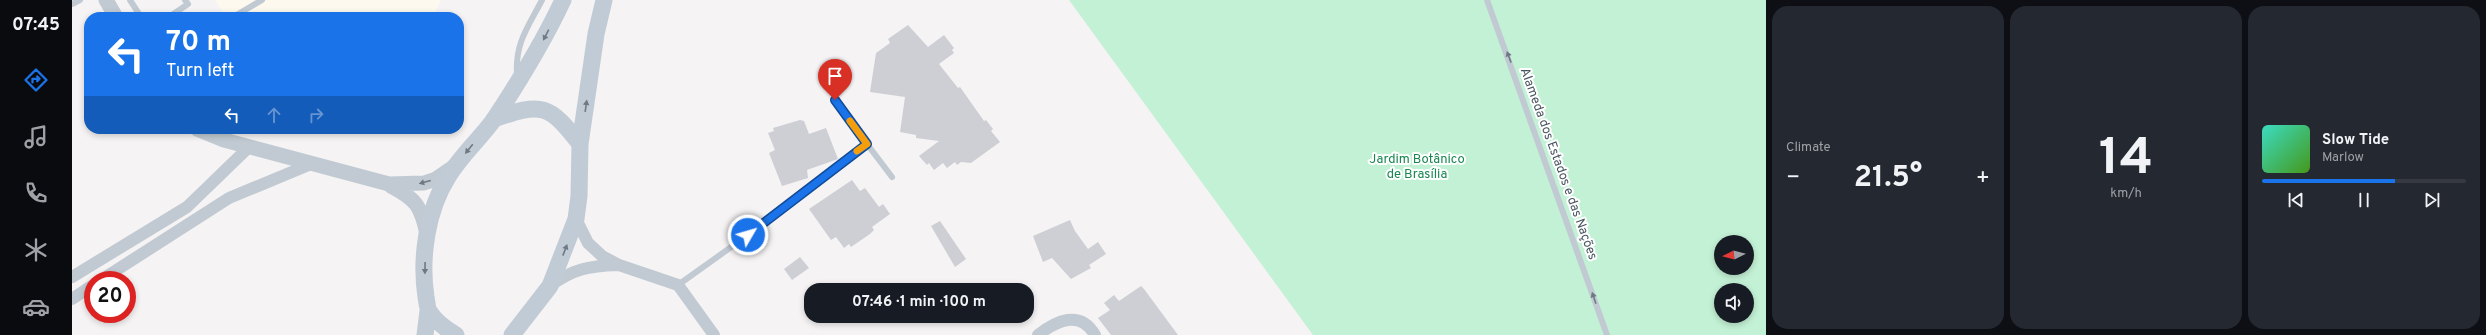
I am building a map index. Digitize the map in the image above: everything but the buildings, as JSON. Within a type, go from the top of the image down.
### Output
[{"type":"main road","points":[[425,335],[428,310],[425,287],[427,234],[440,191],[457,164],[494,119],[544,40],[563,0]]},
{"type":"main road","points":[[509,333],[550,286],[576,219],[580,188],[580,144],[596,34],[604,0]]},
{"type":"main road","points":[[494,119],[531,108],[544,109],[555,115],[580,144]]},
{"type":"main road","points":[[428,310],[445,329],[456,335]]},
{"type":"street","points":[[106,0],[114,12]]},
{"type":"street","points":[[209,134],[249,147],[389,184],[424,183],[436,179],[457,164]]},
{"type":"street","points":[[217,134],[224,140]]},
{"type":"street","points":[[72,277],[187,207],[249,147]]},
{"type":"street","points":[[116,271],[229,198],[311,164]]},
{"type":"street","points":[[389,184],[414,199],[424,217],[427,234]]},
{"type":"street","points":[[576,219],[588,243],[602,256],[619,265],[678,285],[714,335]]},
{"type":"street","points":[[550,286],[564,276],[582,268],[619,265]]},
{"type":"street","points":[[72,299],[84,292]]},
{"type":"street","points":[[1038,335],[1058,321],[1076,319],[1084,323],[1095,335]]},
{"type":"lane","points":[[72,4],[80,0]]},
{"type":"lane","points":[[130,0],[138,12]]},
{"type":"lane","points":[[176,12],[188,4],[185,0]]},
{"type":"lane","points":[[242,12],[262,0]]},
{"type":"lane","points":[[518,81],[517,49],[542,0]]},
{"type":"lane","name":"Alameda dos Estados e das Nações","points":[[1488,0],[1607,335]]},
{"type":"lane","points":[[835,100],[892,177]]},
{"type":"lane","points":[[678,285],[748,235],[867,144]]},
{"type":"shaded area","points":[[215,0],[441,0],[435,12],[223,12]]},
{"type":"green space","name":"Jardim Botânico de Brasília","points":[[1069,0],[1766,0],[1766,335],[1313,335]]},
{"type":"slow traffic","points":[[850,121],[867,144],[857,151]]},
{"type":"route","points":[[748,235],[867,144],[835,100]]}]
